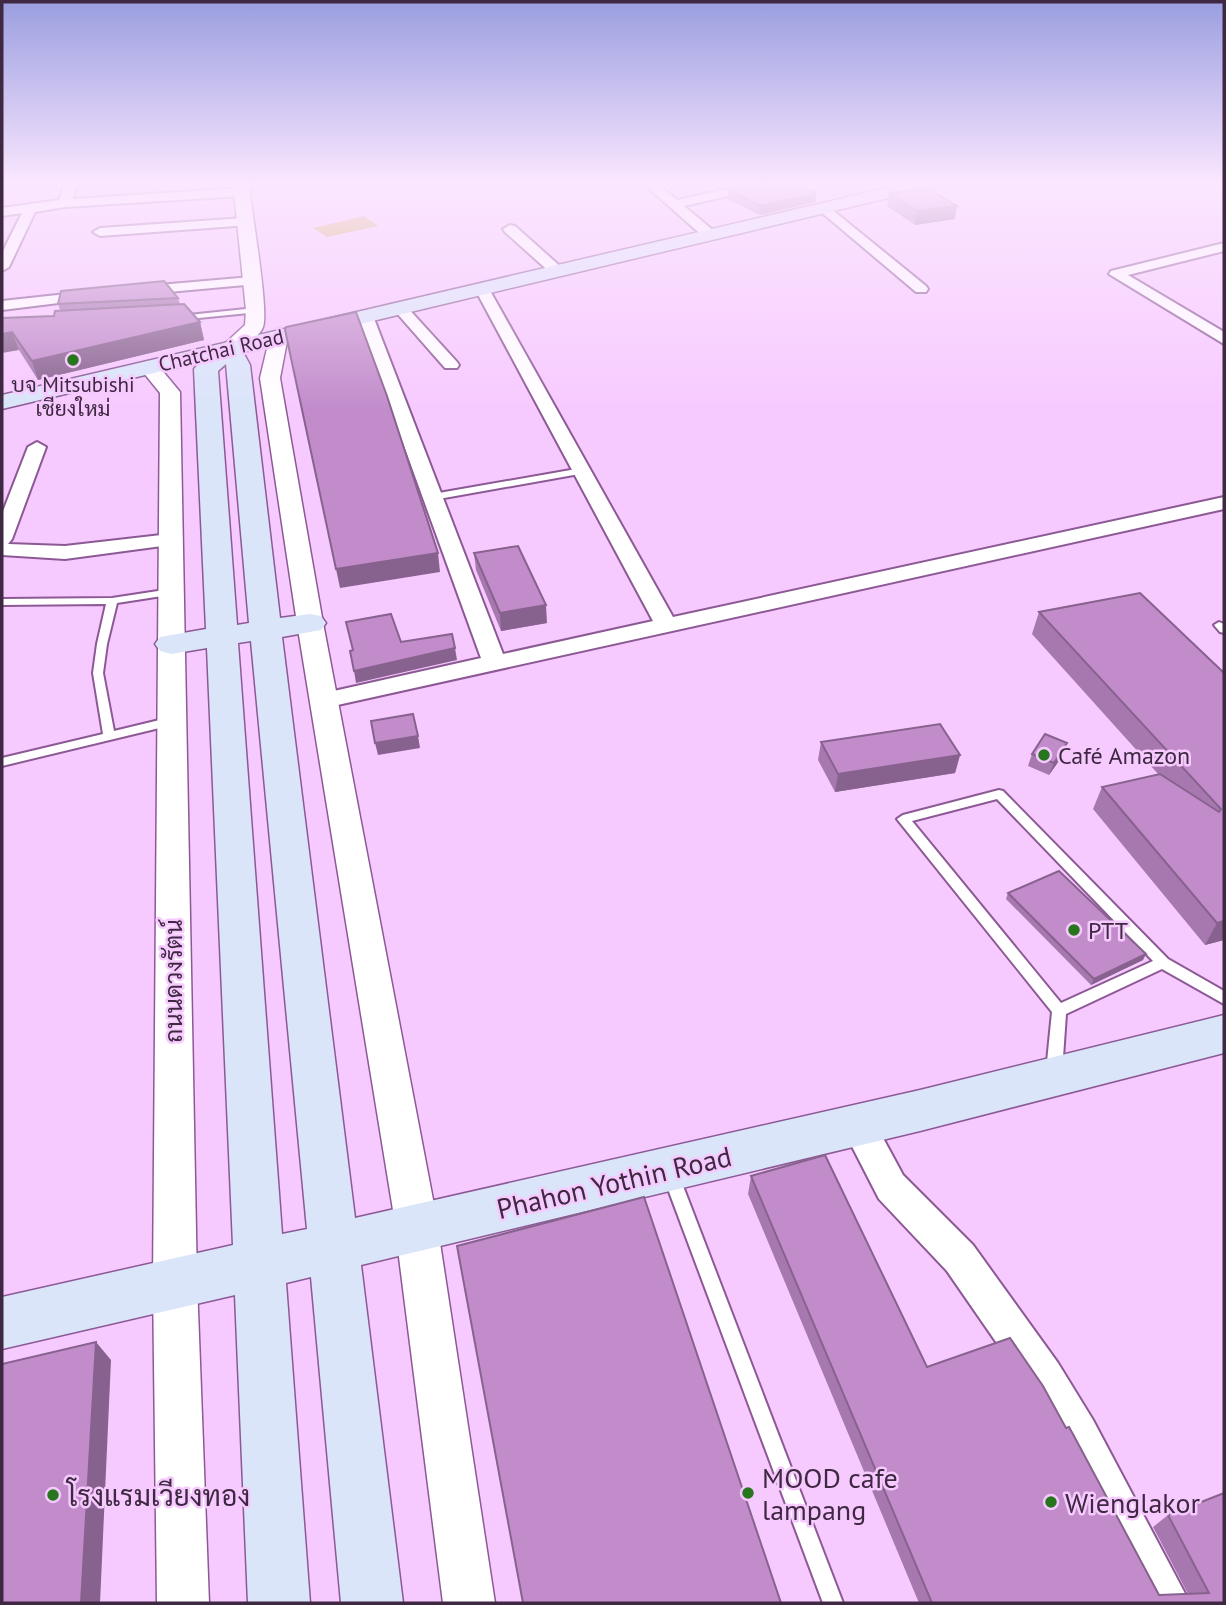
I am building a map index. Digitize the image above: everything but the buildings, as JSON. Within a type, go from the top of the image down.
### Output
[{"type":"main road","name":"Chatchai Road","points":[[2,402],[612,258]]},
{"type":"main road","points":[[279,1603],[206,369],[230,348],[238,365],[264,630],[335,1245],[372,1603]]},
{"type":"main road","points":[[171,644],[310,623]]},
{"type":"main road","name":"Phahon Yothin Road","points":[[2,1323],[1054,1079],[1224,1034]]},
{"type":"street","points":[[230,348],[254,327],[255,310],[248,258]]},
{"type":"street","points":[[542,258],[556,271]]},
{"type":"street","points":[[887,258],[921,289]]},
{"type":"street","points":[[1180,258],[1116,274],[1224,339]]},
{"type":"street","points":[[2,306],[251,281]]},
{"type":"street","points":[[482,289],[666,624]]},
{"type":"street","points":[[400,308],[451,365]]},
{"type":"street","points":[[255,310],[272,323],[287,326],[327,325]]},
{"type":"street","points":[[365,316],[494,661]]},
{"type":"street","points":[[279,336],[270,378],[310,623],[416,1227],[469,1603]]},
{"type":"street","name":"ถนนดวงรัตน์","points":[[149,367],[170,392],[175,1283],[183,1603]]},
{"type":"street","points":[[2,539],[37,447]]},
{"type":"street","points":[[324,699],[1224,503]]},
{"type":"street","points":[[2,549],[44,553],[170,540]]},
{"type":"street","points":[[858,1125],[891,1186],[960,1258],[1044,1377],[1079,1434],[1168,1603]]},
{"type":"lane","points":[[174,318],[255,310]]},
{"type":"lane","points":[[433,497],[582,471]]},
{"type":"lane","points":[[2,602],[113,601],[171,592]]},
{"type":"lane","points":[[109,736],[98,673],[113,601]]},
{"type":"lane","points":[[2,762],[172,721]]},
{"type":"lane","points":[[1054,1079],[1059,1011],[903,819],[999,794],[1163,963],[1224,998]]},
{"type":"lane","points":[[1059,1011],[1163,963]]},
{"type":"lane","points":[[669,1170],[833,1603]]},
{"type":"place","name":"บจ Mitsubishi เชียงใหม่","points":[[73,360]]},
{"type":"place","name":"Café Amazon","points":[[1044,755]]},
{"type":"place","name":"PTT","points":[[1074,930]]},
{"type":"place","name":"MOOD cafe lampang","points":[[748,1493]]},
{"type":"place","name":"โรงแรมเวียงทอง","points":[[53,1495]]},
{"type":"place","name":"Wienglakor","points":[[1051,1502]]}]
